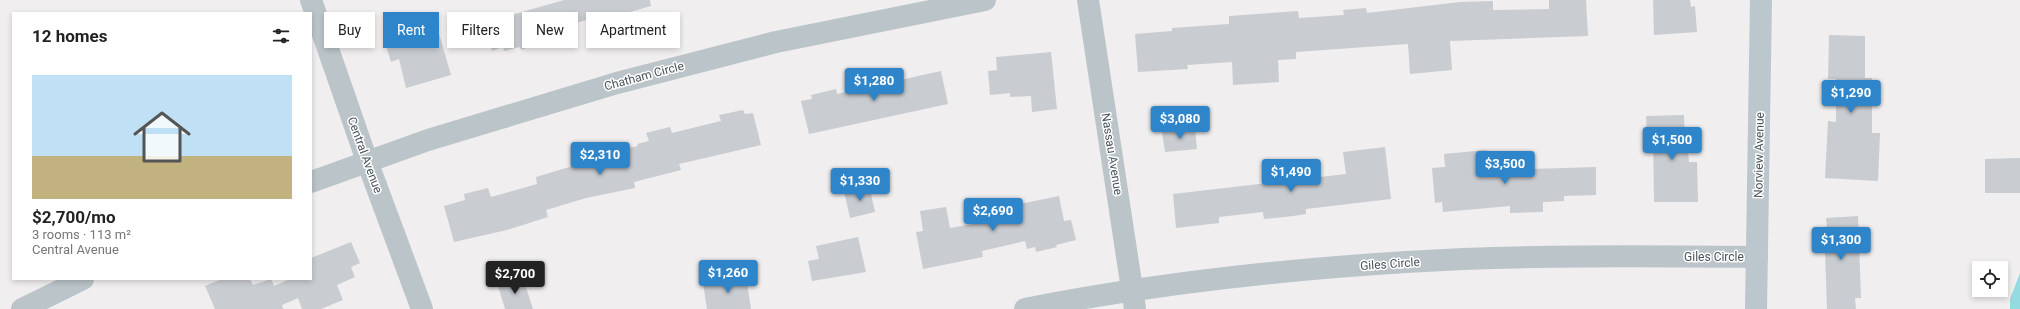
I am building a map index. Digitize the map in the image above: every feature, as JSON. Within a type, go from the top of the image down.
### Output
[{"type":"street","name":"Central Avenue","points":[[311,0],[367,162],[422,309]]},
{"type":"street","name":"Chatham Circle","points":[[312,182],[428,140],[625,81],[776,42],[985,0]]},
{"type":"street","name":"Nassau Avenue","points":[[1088,0],[1133,300]]},
{"type":"street","name":"Norview Avenue","points":[[1756,309],[1761,0]]},
{"type":"street","name":"Giles Circle","points":[[1025,309],[1133,300],[1268,273],[1408,262],[1614,256],[1757,257]]},
{"type":"street","points":[[22,309],[81,280]]},
{"type":"water","points":[[2020,273],[2020,309],[2010,309],[2010,299]]},
{"type":"building","points":[[564,0],[650,0],[651,6],[630,12],[586,12],[586,20],[578,23],[578,12],[522,12]]},
{"type":"building","points":[[1549,0],[1586,0],[1588,36],[1450,41],[1452,70],[1410,74],[1408,44],[1296,52],[1296,59],[1278,60],[1279,82],[1233,85],[1232,62],[1187,65],[1188,69],[1138,72],[1135,34],[1172,31],[1172,28],[1229,24],[1229,16],[1298,11],[1299,18],[1344,15],[1343,10],[1366,8],[1367,13],[1460,2],[1493,1],[1493,10],[1549,9]]},
{"type":"building","points":[[1653,0],[1690,0],[1691,7],[1695,6],[1697,32],[1654,35]]},
{"type":"building","points":[[522,12],[522,48],[527,48],[521,50],[520,47],[504,51],[503,48],[514,48],[514,14]]},
{"type":"building","points":[[439,33],[451,75],[406,88],[399,59],[391,62],[387,48],[439,48]]},
{"type":"building","points":[[1829,35],[1865,36],[1865,78],[1872,78],[1872,133],[1880,133],[1878,181],[1825,178],[1828,121],[1836,122],[1836,79],[1828,79]]},
{"type":"building","points":[[491,48],[500,48],[492,51]]},
{"type":"building","points":[[1051,52],[1057,109],[1032,112],[1031,96],[1010,97],[1010,93],[990,95],[988,71],[997,70],[996,57]]},
{"type":"building","points":[[941,71],[948,104],[809,134],[801,101],[812,99],[811,95],[836,89],[837,94]]},
{"type":"building","points":[[743,110],[745,114],[753,113],[761,145],[679,164],[681,170],[634,182],[635,188],[586,198],[546,210],[548,217],[507,230],[454,242],[444,206],[465,200],[464,194],[488,188],[491,197],[537,184],[536,177],[626,150],[625,149],[638,146],[637,144],[649,141],[646,133],[670,127],[672,133],[721,121],[719,115]]},
{"type":"building","points":[[1684,115],[1685,152],[1688,152],[1689,162],[1697,162],[1698,202],[1654,202],[1653,136],[1647,136],[1646,116]]},
{"type":"building","points":[[1195,128],[1197,149],[1165,152],[1162,132]]},
{"type":"building","points":[[1385,147],[1391,199],[1306,209],[1306,214],[1293,216],[1264,219],[1263,212],[1219,217],[1219,223],[1176,228],[1173,194],[1346,174],[1343,152]]},
{"type":"building","points":[[1486,150],[1488,166],[1494,165],[1495,170],[1596,167],[1596,195],[1564,196],[1564,201],[1543,202],[1543,212],[1510,213],[1510,206],[1443,212],[1442,202],[1435,203],[1432,168],[1445,167],[1444,154]]},
{"type":"building","points":[[2020,158],[2020,193],[1985,193],[1985,159]]},
{"type":"building","points":[[869,185],[875,212],[850,218],[844,191]]},
{"type":"building","points":[[1059,196],[1064,221],[1071,220],[1076,240],[1056,245],[1057,247],[1036,252],[1035,247],[1027,249],[1025,241],[982,251],[983,257],[923,269],[916,232],[923,231],[920,211],[946,207],[950,228],[991,221],[991,210]]},
{"type":"building","points":[[1858,216],[1861,298],[1855,298],[1856,309],[1827,309],[1825,250],[1815,250],[1814,229],[1827,228],[1826,218]]},
{"type":"building","points":[[858,237],[866,272],[812,281],[808,261],[819,259],[816,246]]},
{"type":"building","points":[[351,242],[360,263],[351,267],[355,277],[337,285],[343,300],[321,309],[302,309],[298,298],[282,305],[283,309],[215,309],[205,286],[220,280],[250,280],[253,285],[271,280],[274,286],[288,280],[312,280],[312,258]]},
{"type":"building","points":[[746,276],[751,309],[707,309],[703,283]]},
{"type":"building","points":[[523,278],[533,309],[505,309],[498,286]]}]
